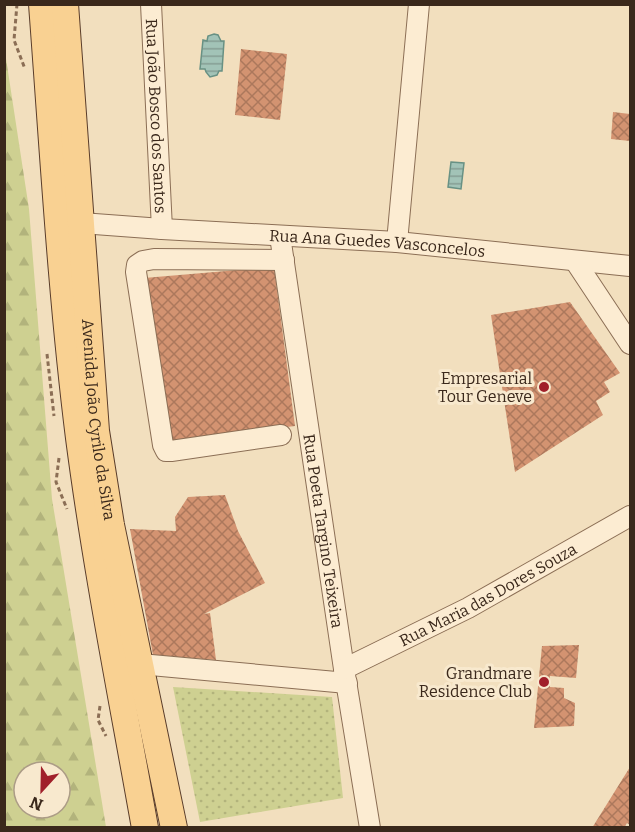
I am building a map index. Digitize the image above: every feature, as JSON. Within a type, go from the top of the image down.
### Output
[{"type":"main road","name":"Avenida João Cyrilo da Silva","points":[[42,4],[59,235],[79,439],[99,571],[146,828]]},
{"type":"main road","name":"Avenida João Cyrilo da Silva","points":[[65,4],[96,431],[111,525],[174,828]]},
{"type":"street","name":"Rua João Bosco dos Santos","points":[[151,4],[162,229]]},
{"type":"street","points":[[397,242],[419,4]]},
{"type":"street","name":"Rua Ana Guedes Vasconcelos","points":[[81,222],[162,229],[397,242],[630,266]]},
{"type":"street","name":"Rua Poeta Targino Teixeira","points":[[280,236],[370,828]]},
{"type":"street","points":[[281,435],[166,451],[136,272],[137,265],[143,261],[154,260],[284,260]]},
{"type":"street","points":[[575,261],[630,344]]},
{"type":"street","name":"Rua Maria das Dores Souza","points":[[346,676],[630,516]]},
{"type":"street","points":[[140,664],[346,676]]},
{"type":"green space","points":[[5,52],[29,209],[52,499],[106,827],[5,827]]},
{"type":"green space","points":[[173,687],[332,697],[343,798],[200,822]]},
{"type":"water","points":[[214,34],[224,41],[222,71],[210,77],[205,69],[200,69],[203,40],[207,41],[208,36]]},
{"type":"water","points":[[451,162],[464,163],[461,189],[448,187]]},
{"type":"building","points":[[241,49],[287,54],[280,120],[235,115]]},
{"type":"building","points":[[613,112],[630,114],[630,141],[611,139]]},
{"type":"building","points":[[274,267],[295,426],[171,441],[144,278]]},
{"type":"building","points":[[570,302],[620,373],[604,382],[610,392],[596,401],[603,415],[515,472],[491,315]]},
{"type":"building","points":[[225,495],[238,531],[265,583],[204,614],[210,613],[216,660],[153,655],[130,529],[176,531],[175,517],[188,497]]},
{"type":"building","name":"Grandmare Residence Club","points":[[579,645],[576,678],[550,676],[550,687],[564,688],[564,698],[575,703],[574,726],[534,728],[542,646]]},
{"type":"building","points":[[630,767],[630,825],[627,823],[624,828],[592,828]]},
{"type":"place","name":"Empresarial Tour Geneve","points":[[544,387]]},
{"type":"place","name":"Grandmare Residence Club","points":[[544,682]]}]
